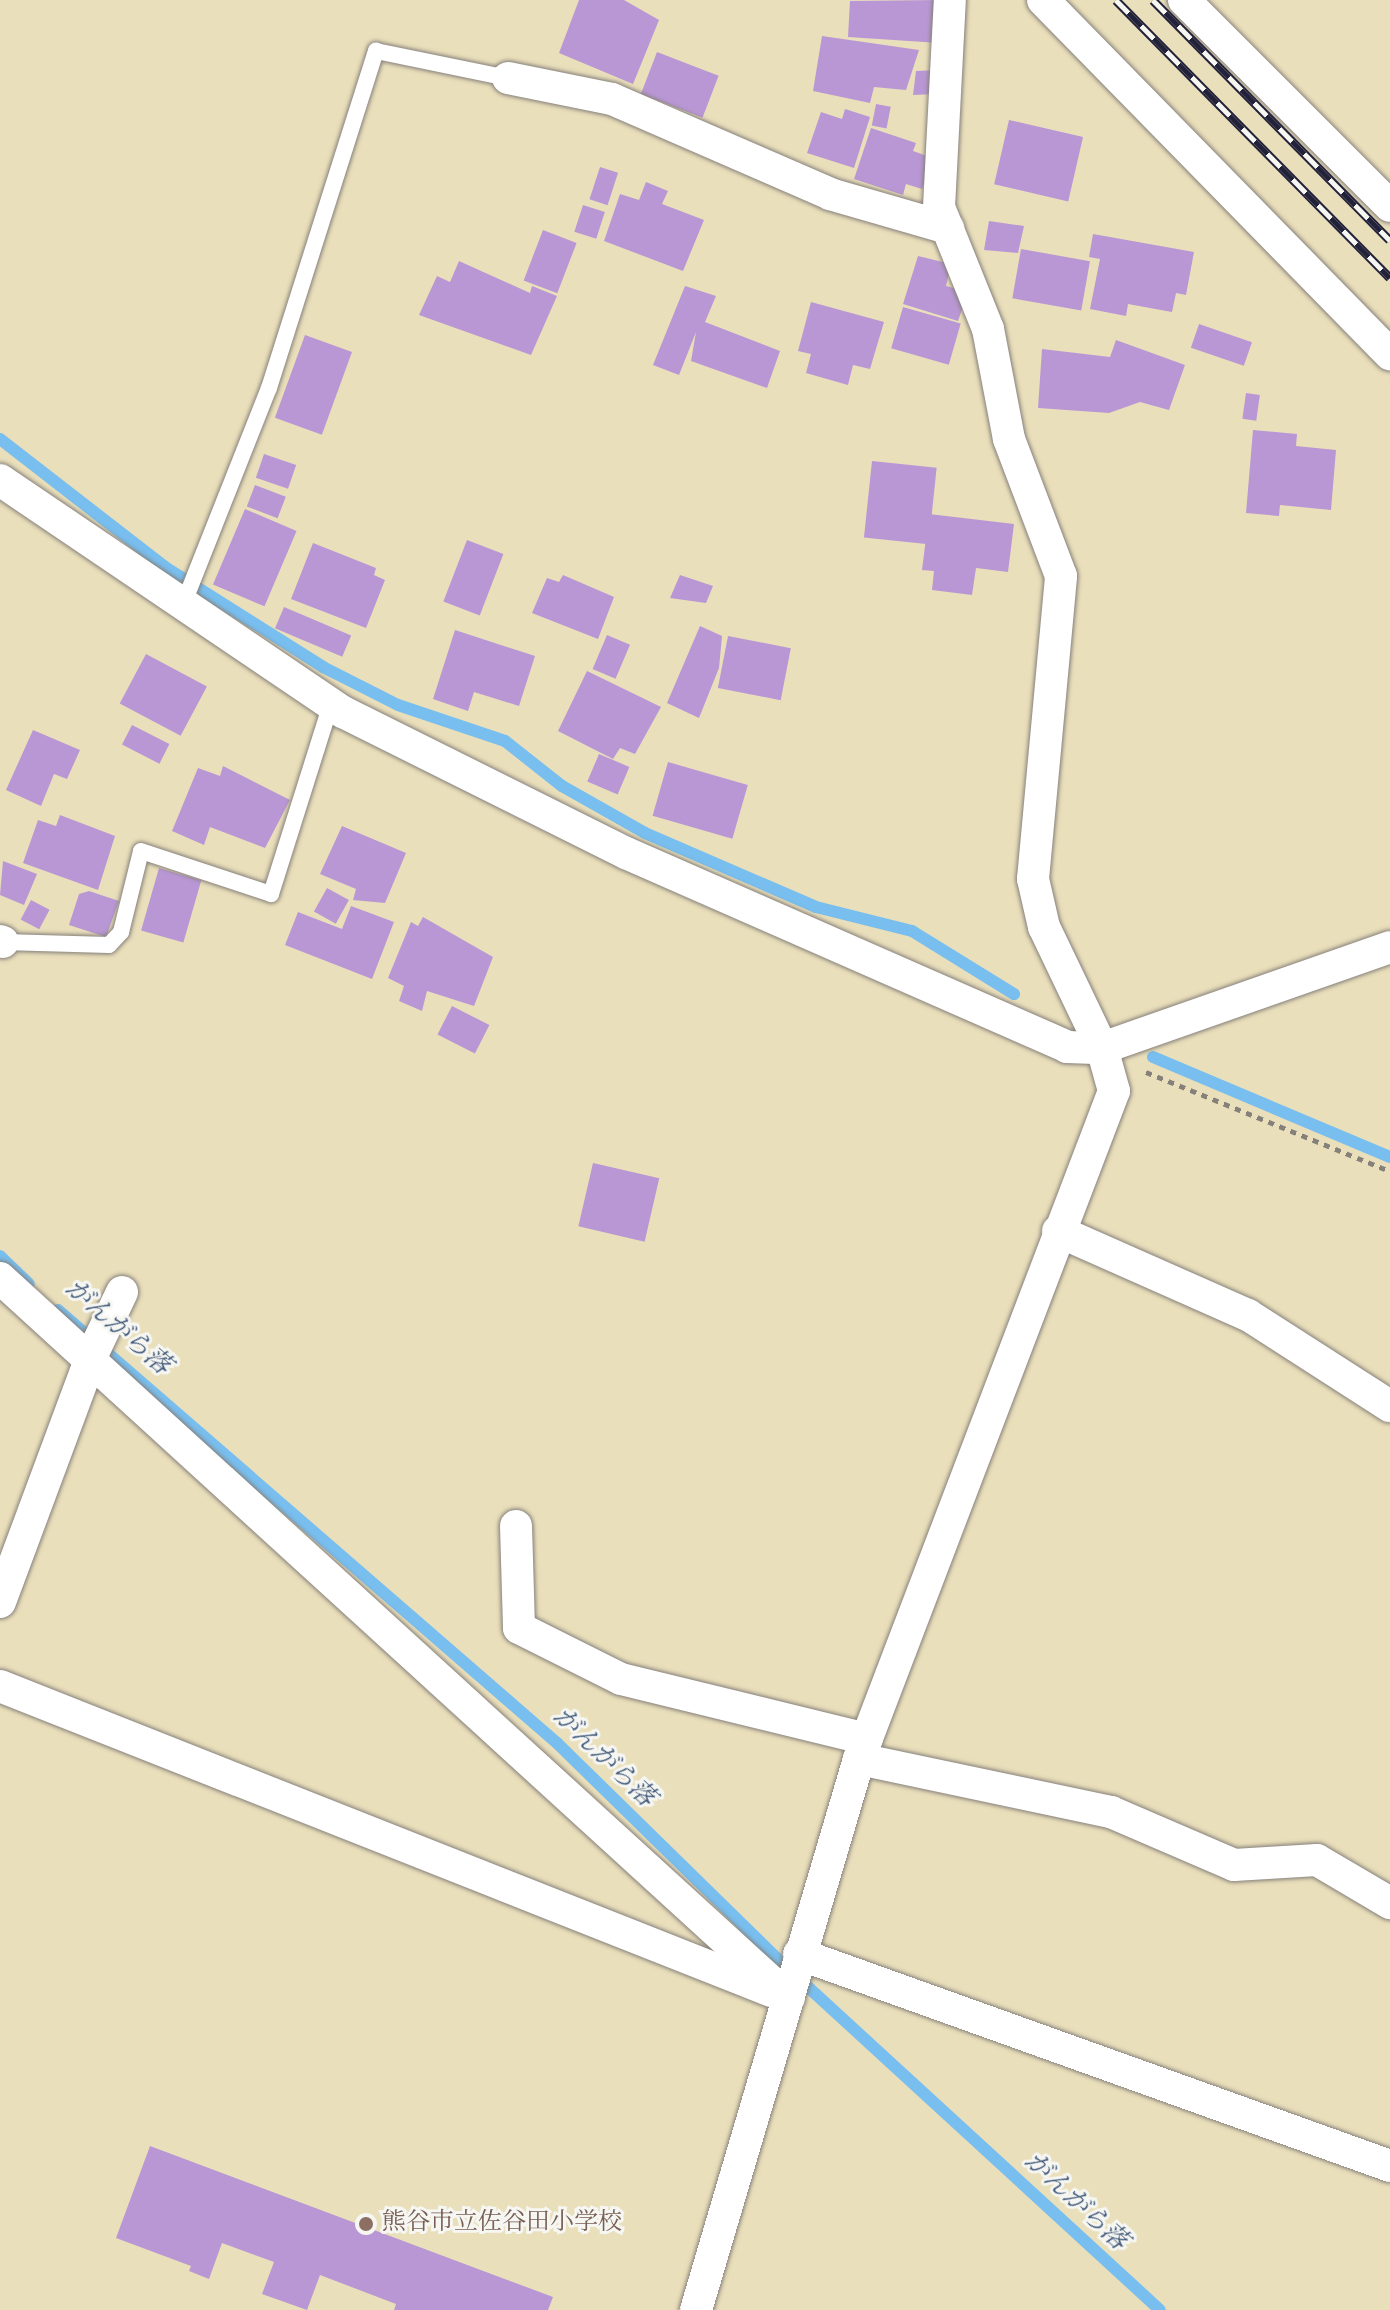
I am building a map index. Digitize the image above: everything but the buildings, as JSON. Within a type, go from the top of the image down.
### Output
[{"type":"street","points":[[696,2310],[863,1749],[1058,1231],[1114,1091],[1107,1060],[1044,927],[1033,879],[1061,576],[1009,439],[988,329],[939,207],[950,0]]},
{"type":"street","points":[[1043,0],[1390,354]]},
{"type":"street","points":[[1184,0],[1390,206]]},
{"type":"street","points":[[508,78],[612,99],[830,194],[948,228]]},
{"type":"street","points":[[0,480],[331,704],[776,921],[1067,1047],[1107,1060],[1390,947]]},
{"type":"street","points":[[1058,1231],[1248,1315],[1390,1406]]},
{"type":"street","points":[[0,1278],[790,1996]]},
{"type":"street","points":[[0,1602],[90,1358],[115,1306]]},
{"type":"street","points":[[516,1526],[519,1628],[621,1679],[863,1749],[1111,1812],[1234,1865],[1317,1860],[1390,1903]]},
{"type":"street","points":[[0,1686],[790,1996]]},
{"type":"street","points":[[799,1956],[1390,2166]]},
{"type":"lane","points":[[183,605],[269,388],[376,51],[508,78]]},
{"type":"lane","points":[[1,942],[109,945],[121,932],[141,851],[271,894],[331,704]]},
{"type":"path","points":[[1107,1060],[1134,1067],[1390,1171]]},
{"type":"waterway","points":[[0,439],[165,567],[323,667],[398,705],[505,741],[562,786],[645,833],[816,907],[912,931],[1014,994]]},
{"type":"waterway","points":[[1153,1057],[1390,1157]]},
{"type":"waterway","name":"がんがら落","points":[[0,1256],[29,1284]]},
{"type":"waterway","name":"がんがら落","points":[[58,1310],[557,1743],[784,1965],[1160,2310]]},
{"type":"railway","points":[[1116,0],[1390,278]]},
{"type":"railway","points":[[1153,0],[1390,240]]},
{"type":"place","name":"熊谷市立佐谷田小学校","points":[[366,2224]]}]
